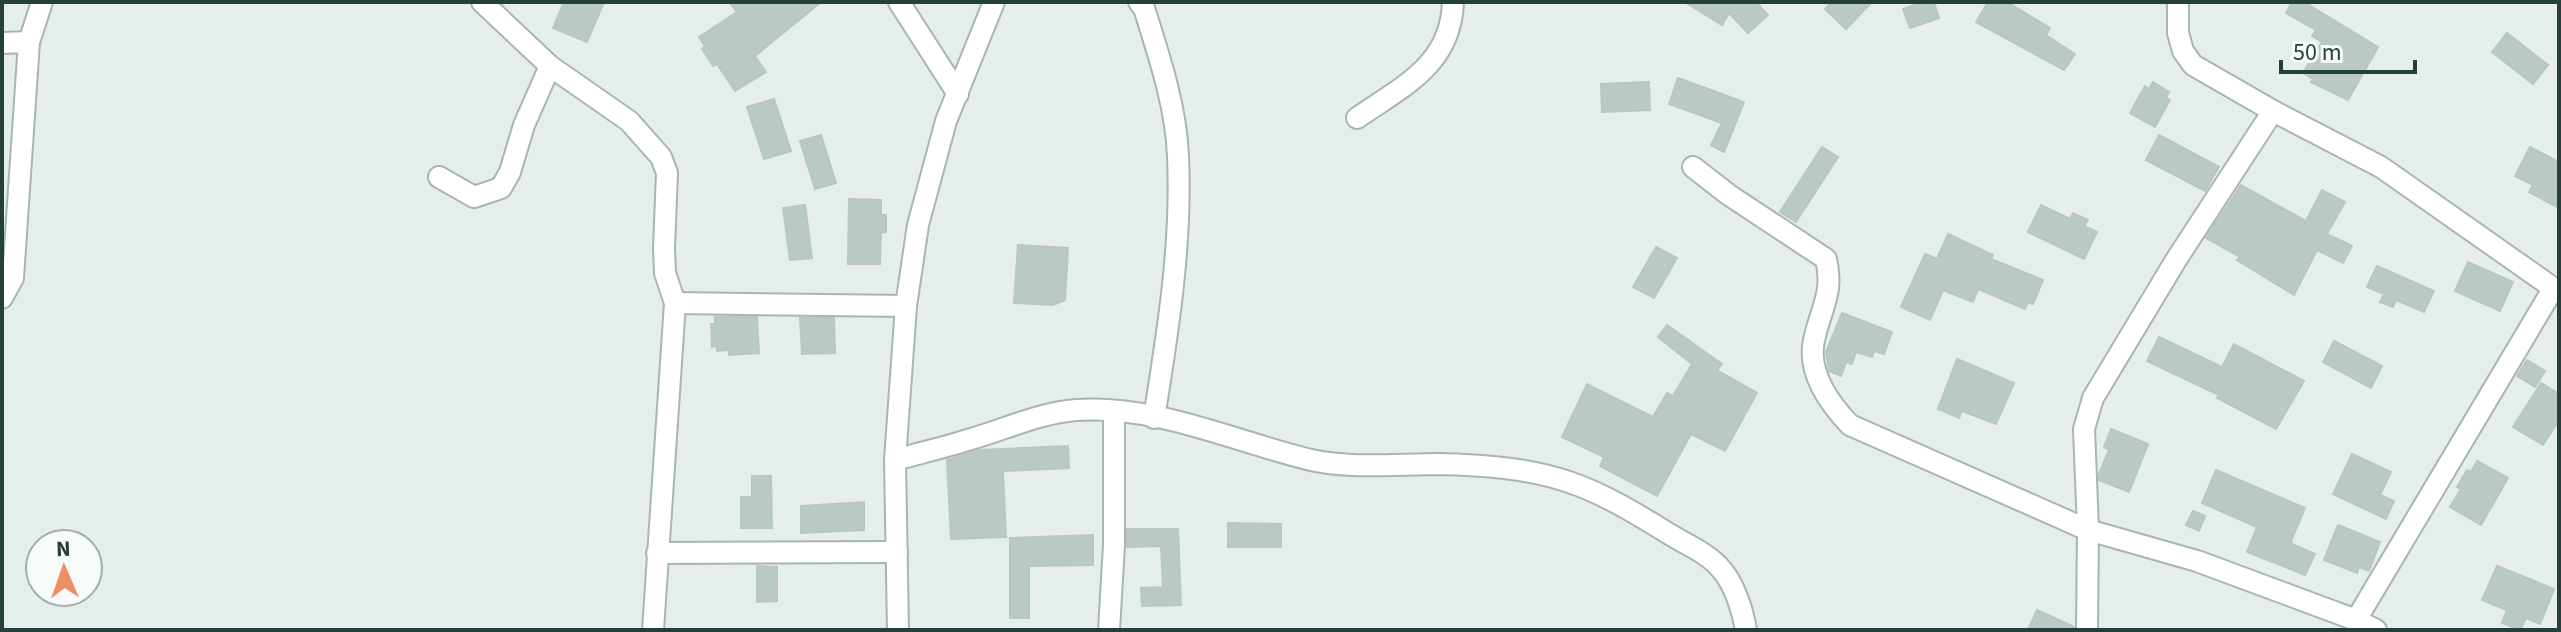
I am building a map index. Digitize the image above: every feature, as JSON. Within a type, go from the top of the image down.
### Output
[{"type":"street","points":[[2,298],[13,278],[29,42],[42,2]]},
{"type":"street","points":[[482,2],[550,66],[629,121],[661,157],[667,173],[665,273],[675,303],[653,630]]},
{"type":"street","points":[[899,2],[958,94]]},
{"type":"street","points":[[898,630],[895,460],[906,306],[918,225],[931,167],[946,121],[994,2]]},
{"type":"street","points":[[1139,2],[1144,8],[1166,80],[1178,155],[1176,267],[1154,418]]},
{"type":"street","points":[[1357,118],[1425,71],[1444,46],[1453,2]]},
{"type":"street","points":[[2178,2],[2178,33],[2183,51],[2193,65],[2381,167],[2549,285],[2550,294],[2356,620]]},
{"type":"street","points":[[2,43],[29,42]]},
{"type":"street","points":[[439,177],[474,197],[501,188],[550,66]]},
{"type":"street","points":[[2087,630],[2088,530],[2084,429],[2093,398],[2176,260],[2273,111]]},
{"type":"street","points":[[1693,167],[1729,195],[1826,259],[1830,289],[1814,342],[1813,362],[1833,407],[1850,425],[2088,530],[2197,561],[2376,630]]},
{"type":"street","points":[[675,303],[906,306]]},
{"type":"street","points":[[895,460],[972,439],[1022,420],[1075,410],[1114,411],[1154,418],[1246,439],[1313,460],[1367,465],[1441,464],[1509,468],[1570,482],[1657,527],[1722,569],[1746,630]]},
{"type":"street","points":[[1109,630],[1114,545],[1114,411]]},
{"type":"street","points":[[657,553],[897,552]]},
{"type":"building","points":[[564,2],[604,2],[587,42],[553,28]]},
{"type":"building","points":[[729,2],[821,2],[755,56],[766,72],[735,91],[717,64],[713,66],[702,49],[705,46],[699,37],[737,12]]},
{"type":"building","points":[[1685,2],[1756,2],[1768,15],[1748,33],[1729,13],[1722,25]]},
{"type":"building","points":[[1832,2],[1872,2],[1846,29],[1825,9]]},
{"type":"building","points":[[1923,2],[1934,2],[1939,18],[1910,28],[1903,9]]},
{"type":"building","points":[[1988,2],[2007,2],[2050,28],[2046,35],[2075,54],[2064,70],[1976,22]]},
{"type":"building","points":[[2292,2],[2304,2],[2378,47],[2348,100],[2311,82],[2313,79],[2303,73],[2322,42],[2312,36],[2316,30],[2286,13]]},
{"type":"building","points":[[2507,33],[2548,65],[2533,84],[2492,52]]},
{"type":"building","points":[[1678,78],[1744,102],[1724,152],[1711,145],[1722,123],[1669,104]]},
{"type":"building","points":[[1649,82],[1650,110],[1602,112],[1601,84]]},
{"type":"building","points":[[2153,82],[2169,92],[2166,98],[2170,100],[2155,127],[2130,113],[2145,86],[2149,89]]},
{"type":"building","points":[[774,99],[791,151],[764,159],[747,107]]},
{"type":"building","points":[[821,135],[836,183],[815,189],[800,141]]},
{"type":"building","points":[[2159,135],[2219,167],[2205,191],[2146,160]]},
{"type":"building","points":[[1822,147],[1838,157],[1796,222],[1780,212]]},
{"type":"building","points":[[2530,147],[2559,162],[2559,208],[2529,192],[2533,185],[2515,176]]},
{"type":"building","points":[[2241,185],[2306,221],[2322,190],[2345,202],[2327,234],[2352,246],[2343,263],[2317,250],[2294,295],[2237,260],[2240,257],[2206,238]]},
{"type":"building","points":[[849,199],[881,200],[881,215],[886,215],[886,232],[881,233],[880,264],[848,264]]},
{"type":"building","points":[[805,205],[812,258],[790,260],[783,208]]},
{"type":"building","points":[[2041,205],[2070,219],[2073,213],[2088,220],[2084,226],[2097,232],[2084,259],[2028,232]]},
{"type":"building","points":[[1948,234],[1993,255],[1991,259],[2043,280],[2033,304],[2028,302],[2025,309],[1978,289],[1973,302],[1943,290],[1930,320],[1901,307],[1925,254],[1937,259]]},
{"type":"building","points":[[1018,245],[1068,248],[1065,300],[1053,305],[1014,303]]},
{"type":"building","points":[[1656,247],[1677,258],[1654,298],[1633,287]]},
{"type":"building","points":[[2468,262],[2513,282],[2500,311],[2455,291]]},
{"type":"building","points":[[2377,266],[2434,291],[2424,312],[2396,300],[2393,307],[2380,302],[2384,294],[2367,287]]},
{"type":"building","points":[[1842,313],[1892,332],[1884,354],[1874,351],[1872,357],[1856,352],[1852,364],[1846,362],[1841,376],[1829,371],[1826,352]]},
{"type":"building","points":[[715,317],[757,317],[759,353],[729,355],[729,350],[717,351],[717,346],[712,347],[711,324],[715,324]]},
{"type":"building","points":[[800,318],[834,318],[835,353],[802,354]]},
{"type":"building","points":[[1667,325],[1722,364],[1717,370],[1757,393],[1725,451],[1691,434],[1657,496],[1600,466],[1604,457],[1562,437],[1587,384],[1653,417],[1667,393],[1673,396],[1692,364],[1658,337]]},
{"type":"building","points":[[2159,337],[2222,367],[2234,344],[2304,381],[2276,429],[2217,398],[2219,395],[2147,361]]},
{"type":"building","points":[[2334,341],[2382,366],[2371,388],[2323,362]]},
{"type":"building","points":[[1957,359],[2014,383],[1996,424],[1962,411],[1959,418],[1938,409]]},
{"type":"building","points":[[2527,360],[2545,371],[2535,387],[2517,376]]},
{"type":"building","points":[[2541,383],[2559,394],[2559,420],[2543,445],[2513,427]]},
{"type":"building","points":[[2111,429],[2148,444],[2129,492],[2099,480],[2109,450],[2104,447]]},
{"type":"building","points":[[1068,446],[1069,468],[1003,471],[1006,537],[951,539],[947,460],[979,450]]},
{"type":"building","points":[[2352,454],[2391,472],[2380,495],[2394,501],[2386,519],[2333,494]]},
{"type":"building","points":[[2477,461],[2508,478],[2481,525],[2450,507],[2461,489],[2457,487],[2467,470],[2471,472]]},
{"type":"building","points":[[2216,470],[2305,508],[2291,541],[2315,554],[2305,575],[2247,552],[2257,527],[2202,503]]},
{"type":"building","points":[[752,476],[771,476],[772,528],[741,528],[741,497],[752,497]]},
{"type":"building","points":[[864,502],[864,530],[801,533],[801,506]]},
{"type":"building","points":[[2193,511],[2205,516],[2199,531],[2186,525]]},
{"type":"building","points":[[1228,523],[1281,524],[1281,547],[1228,547]]},
{"type":"building","points":[[2338,525],[2380,542],[2369,571],[2359,567],[2357,573],[2324,560]]},
{"type":"building","points":[[1127,529],[1178,529],[1181,605],[1142,606],[1141,588],[1163,587],[1161,546],[1127,547]]},
{"type":"building","points":[[1093,535],[1093,565],[1029,566],[1029,618],[1010,618],[1010,538]]},
{"type":"building","points":[[757,566],[777,567],[777,601],[757,602]]},
{"type":"building","points":[[2497,566],[2554,589],[2540,624],[2526,618],[2520,630],[2502,623],[2507,610],[2482,600]]},
{"type":"building","points":[[2037,610],[2074,627],[2074,630],[2028,630]]}]
